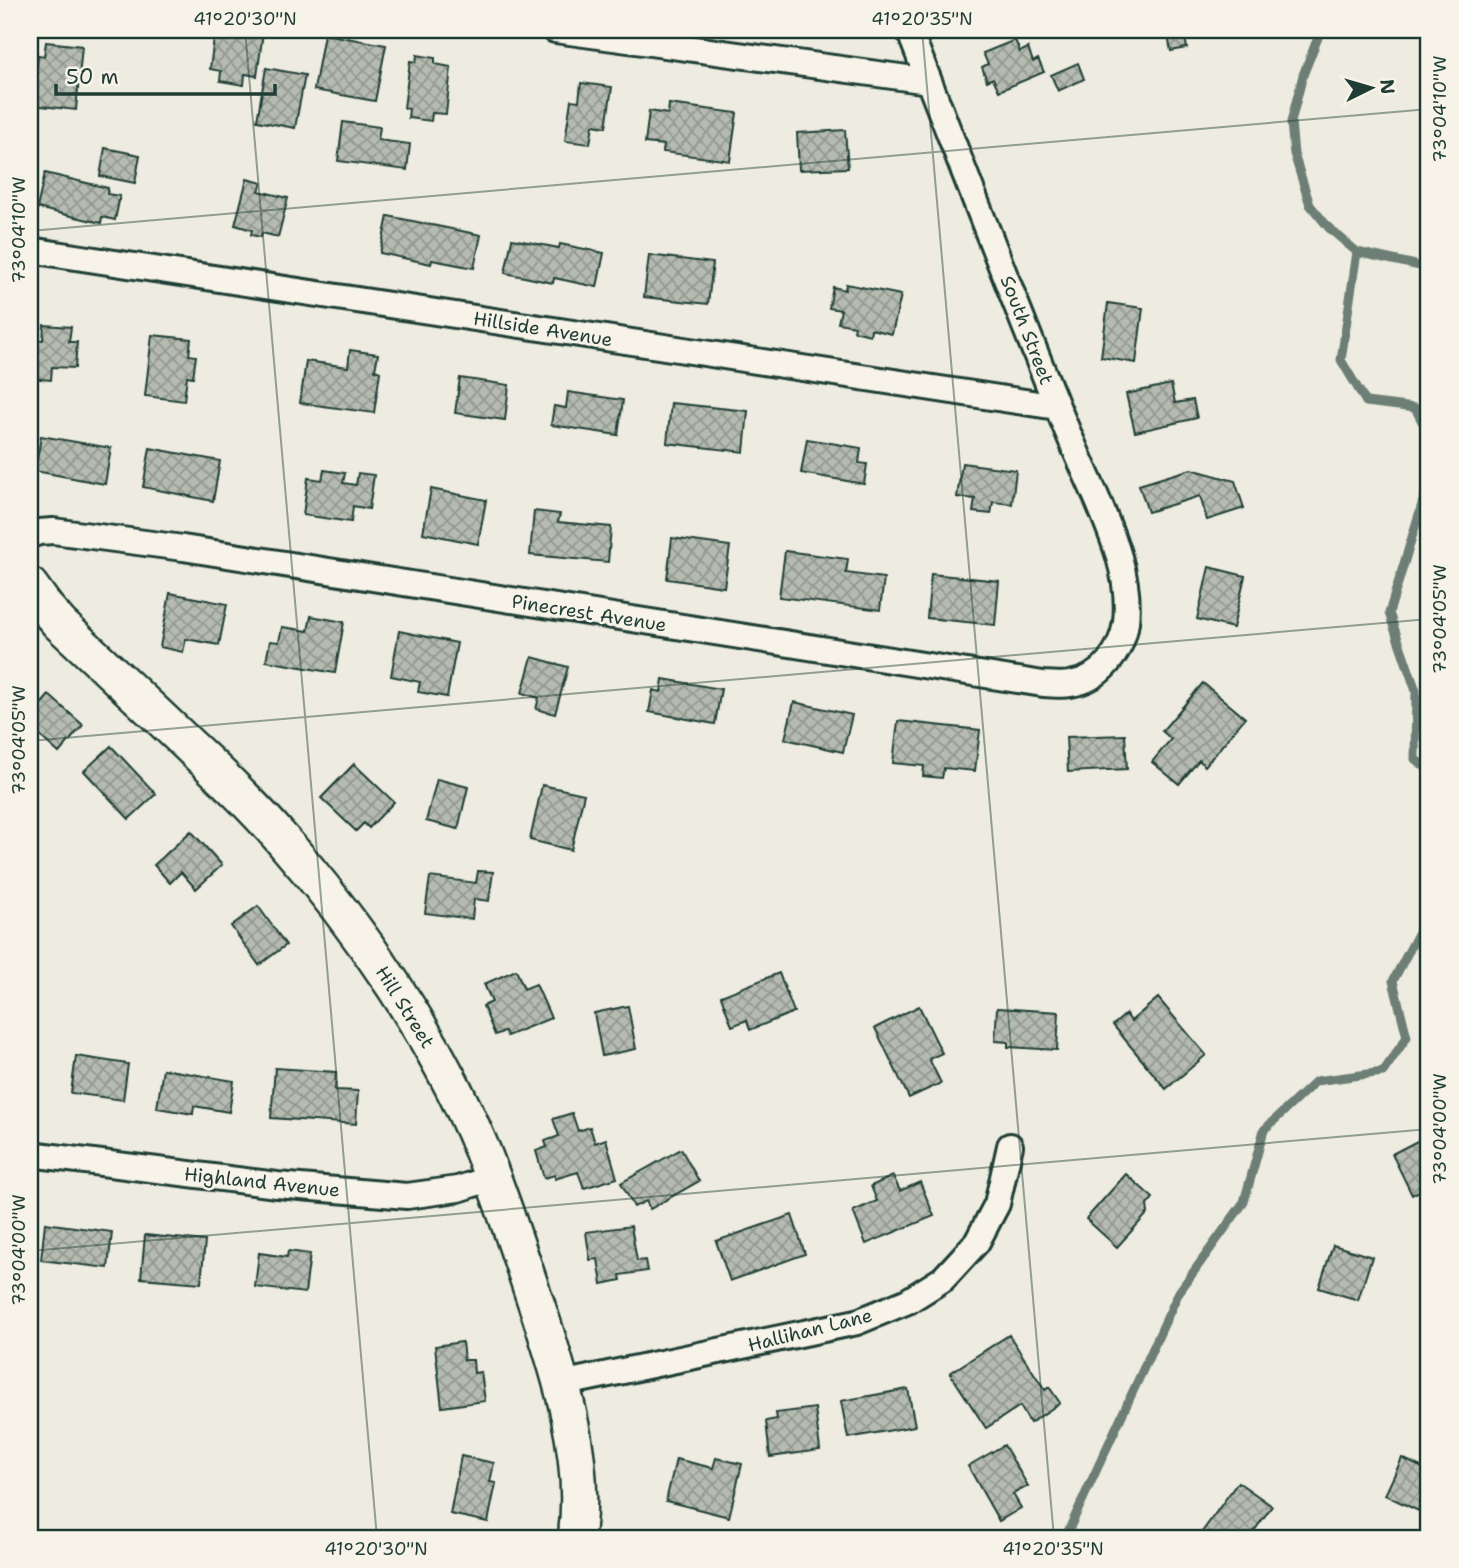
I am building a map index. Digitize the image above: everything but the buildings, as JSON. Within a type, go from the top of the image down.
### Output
[{"type":"main road","name":"Hill Street","points":[[30,586],[60,624],[261,816],[310,872],[395,988],[433,1053],[463,1110],[492,1178],[514,1235],[561,1384],[579,1485],[576,1538]]},
{"type":"street","points":[[555,30],[929,80]]},
{"type":"street","name":"South Street","points":[[909,30],[1057,407],[1118,553],[1126,590],[1124,633]]},
{"type":"street","name":"Hillside Avenue","points":[[30,250],[1057,407]]},
{"type":"street","name":"Pinecrest Avenue","points":[[30,535],[53,531],[183,548],[1043,684],[1070,684],[1089,679],[1106,667],[1124,633]]},
{"type":"street","name":"Hallihan Lane","points":[[561,1384],[857,1322],[908,1300],[943,1279],[977,1242],[997,1204],[1010,1146]]},
{"type":"street","name":"Highland Avenue","points":[[30,1154],[277,1185],[407,1196],[458,1189],[492,1178]]},
{"type":"waterway","points":[[1321,30],[1303,75],[1291,122],[1294,154],[1310,205],[1329,228],[1357,252],[1429,268]]},
{"type":"waterway","points":[[1357,252],[1341,360],[1366,402],[1415,408],[1429,435]]},
{"type":"waterway","points":[[1429,481],[1389,613],[1416,691],[1415,759],[1429,770]]},
{"type":"waterway","points":[[1065,1538],[1179,1292],[1244,1202],[1264,1130],[1316,1081],[1383,1072],[1407,1037],[1393,981],[1421,928],[1429,925]]}]
